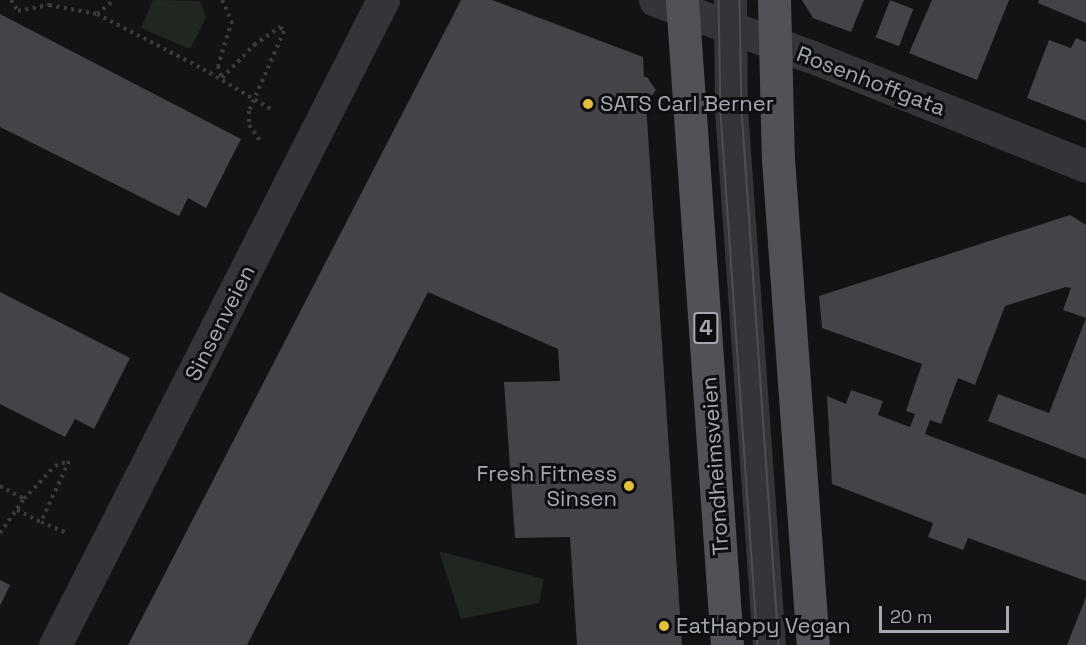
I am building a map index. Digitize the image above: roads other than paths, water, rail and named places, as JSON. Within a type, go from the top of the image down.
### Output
[{"type":"main road","points":[[774,0],[778,159],[813,645]]},
{"type":"main road","name":"Trondheimsveien","points":[[673,4],[727,645]]},
{"type":"street","name":"Sinsenveien","points":[[55,645],[106,550],[383,0]]},
{"type":"street","name":"Rosenhoffgata","points":[[673,4],[730,14],[774,44],[1086,166]]},
{"type":"street","points":[[730,14],[731,110],[768,645]]},
{"type":"tram line","points":[[719,0],[721,113],[758,645]]},
{"type":"tram line","points":[[740,0],[742,110],[779,645]]},
{"type":"place","name":"SATS Carl Berner","points":[[588,104]]},
{"type":"place","name":"Fresh Fitness Sinsen","points":[[629,486]]},
{"type":"place","name":"EatHappy Vegan","points":[[664,626]]}]
